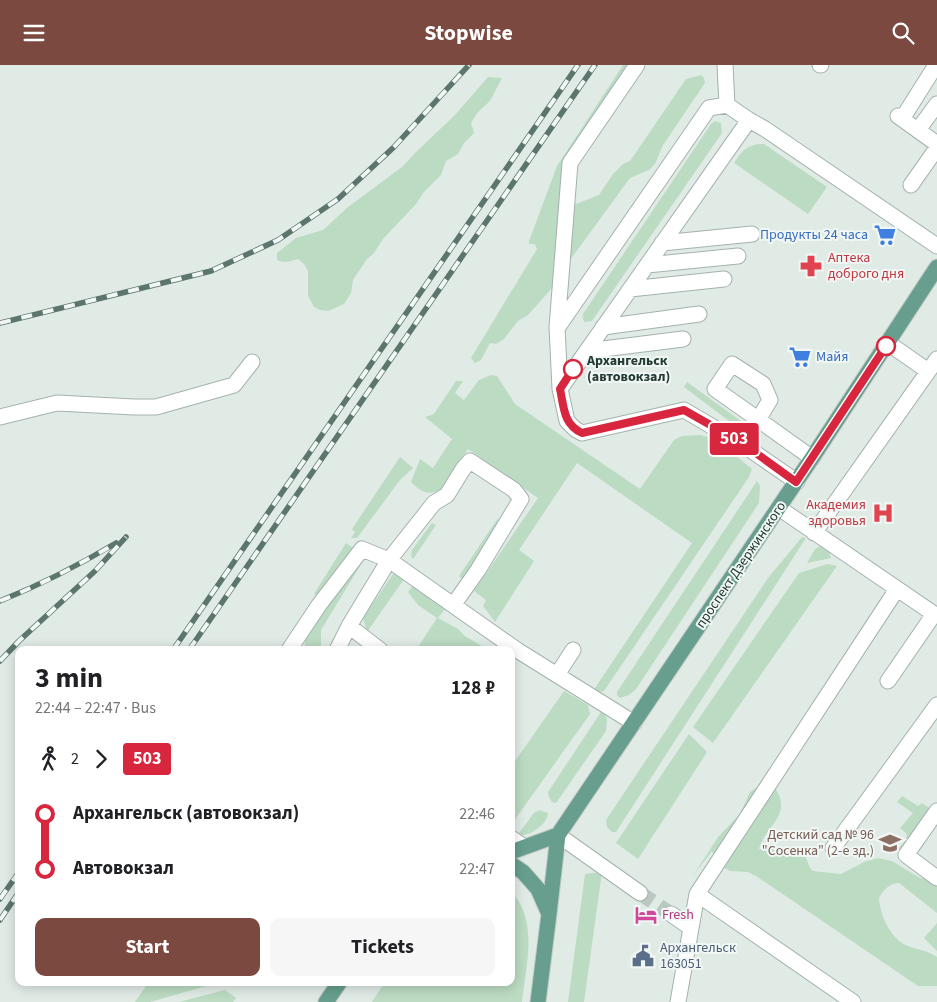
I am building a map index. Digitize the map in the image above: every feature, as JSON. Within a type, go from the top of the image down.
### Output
[{"type":"main road","name":"проспект Дзержинского","points":[[558,835],[779,509],[937,267]]},
{"type":"main road","points":[[518,850],[558,835],[538,1002]]},
{"type":"main road","points":[[515,867],[523,872],[538,889],[550,914]]},
{"type":"main road","points":[[326,1002],[337,986]]},
{"type":"lane","points":[[637,65],[570,163],[557,327],[560,389],[567,421],[582,433],[684,410],[742,443],[796,482]]},
{"type":"lane","points":[[725,65],[727,105]]},
{"type":"lane","points":[[936,65],[900,117],[937,144]]},
{"type":"lane","points":[[918,130],[937,104]]},
{"type":"lane","points":[[557,327],[709,108],[727,105],[766,129],[937,246]]},
{"type":"lane","points":[[560,389],[749,120]]},
{"type":"lane","points":[[911,185],[937,148]]},
{"type":"lane","points":[[662,243],[752,233]]},
{"type":"lane","points":[[647,265],[738,256]]},
{"type":"lane","points":[[630,289],[724,279]]},
{"type":"lane","points":[[603,327],[699,314]]},
{"type":"lane","points":[[587,351],[683,339]]},
{"type":"lane","points":[[888,343],[928,371]]},
{"type":"lane","points":[[814,533],[937,359]]},
{"type":"lane","points":[[0,417],[57,403],[156,407],[234,385],[252,362]]},
{"type":"lane","points":[[758,420],[812,458]]},
{"type":"lane","points":[[340,646],[349,626],[389,560],[434,503],[448,495],[463,469],[470,461],[514,490],[521,499],[478,570],[454,604]]},
{"type":"lane","points":[[779,509],[935,615],[888,681]]},
{"type":"lane","points":[[291,646],[362,549],[389,560],[454,604],[504,646]]},
{"type":"lane","points":[[678,1002],[697,894],[897,589]]},
{"type":"lane","points":[[349,626],[375,646]]},
{"type":"lane","points":[[557,675],[573,650]]},
{"type":"lane","points":[[515,654],[557,675],[634,723]]},
{"type":"lane","points":[[833,847],[937,705]]},
{"type":"lane","points":[[937,811],[906,855],[937,878]]},
{"type":"lane","points":[[558,835],[640,893]]},
{"type":"lane","points":[[697,894],[853,1002]]},
{"type":"lane","points":[[671,915],[691,928]]},
{"type":"green space","points":[[623,65],[631,65],[568,160],[556,281],[528,315],[518,321],[504,339],[496,344],[490,343],[481,360],[475,363],[471,358],[537,249],[535,244],[529,244],[529,241],[557,166]]},
{"type":"green space","points":[[701,75],[705,83],[663,145],[655,164],[649,170],[630,178],[570,260],[567,257],[571,206],[599,195],[613,174],[623,164],[630,161],[686,79]]},
{"type":"green space","points":[[488,77],[502,78],[490,101],[477,113],[471,123],[474,133],[464,143],[458,154],[446,161],[441,175],[423,193],[417,203],[367,259],[353,280],[351,293],[344,304],[328,311],[314,307],[308,296],[308,271],[304,264],[298,259],[288,262],[277,260],[277,253],[296,238],[323,230],[348,207],[402,167],[455,115]]},
{"type":"green space","points":[[715,121],[721,123],[722,133],[592,321],[585,322],[583,314],[711,124]]},
{"type":"green space","points":[[764,144],[827,187],[808,214],[734,163],[750,146]]},
{"type":"green space","points":[[491,375],[497,376],[515,404],[640,489],[674,440],[682,436],[701,435],[711,438],[752,469],[749,477],[604,691],[596,693],[593,691],[692,543],[577,463],[519,550],[534,561],[495,622],[483,606],[486,600],[474,591],[538,498],[468,449],[441,489],[429,493],[411,482],[420,459],[433,468],[452,439],[425,417],[434,414],[456,381],[463,381],[455,393],[464,400],[479,380]]},
{"type":"green space","points":[[687,382],[745,424],[741,430],[684,387]]},
{"type":"green space","points":[[400,457],[413,468],[400,480],[357,538],[351,538],[355,532],[352,529]]},
{"type":"green space","points":[[757,481],[760,486],[759,503],[636,689],[629,695],[620,698],[617,692]]},
{"type":"green space","points":[[498,518],[497,532],[464,580],[459,576]]},
{"type":"green space","points":[[432,523],[436,525],[413,559],[411,556],[412,550]]},
{"type":"green space","points":[[802,537],[806,538],[616,832],[612,832],[607,827],[606,820],[768,578]]},
{"type":"green space","points":[[346,543],[353,548],[316,595],[314,594]]},
{"type":"green space","points":[[823,545],[827,546],[831,558],[807,563],[815,549]]},
{"type":"green space","points":[[358,557],[362,562],[360,566],[321,630],[321,646],[305,646],[306,637]]},
{"type":"green space","points":[[828,564],[837,566],[713,743],[693,727],[799,573]]},
{"type":"green space","points":[[402,573],[407,575],[367,632],[363,618],[393,574]]},
{"type":"green space","points":[[414,584],[448,605],[438,618],[458,629],[465,636],[482,646],[419,646],[437,618],[418,605],[408,592]]},
{"type":"green space","points":[[564,691],[588,705],[590,714],[515,819],[515,761]]},
{"type":"green space","points":[[601,712],[604,712],[607,719],[606,731],[556,803],[552,802],[548,792]]},
{"type":"green space","points":[[689,734],[707,752],[638,859],[616,843]]},
{"type":"green space","points":[[762,784],[774,786],[781,805],[777,819],[762,840],[759,849],[793,849],[805,856],[813,871],[841,874],[864,862],[878,858],[892,861],[920,878],[937,881],[937,913],[899,883],[887,887],[879,898],[881,912],[887,926],[896,938],[908,946],[926,951],[937,957],[937,986],[918,986],[756,876],[748,872],[730,871],[717,864],[712,851],[693,876],[718,837],[740,814],[750,792]]},
{"type":"green space","points":[[902,796],[918,806],[922,803],[932,810],[901,854],[897,850],[906,840],[907,834],[900,828],[913,813],[897,802]]},
{"type":"green space","points":[[539,810],[548,813],[545,821],[534,831],[521,835],[519,833],[534,813]]},
{"type":"green space","points":[[602,872],[584,1002],[568,1002],[585,874]]},
{"type":"green space","points":[[515,896],[520,903],[528,930],[528,959],[522,1002],[372,1002],[382,986],[515,986]]},
{"type":"green space","points":[[937,923],[937,951],[924,938]]},
{"type":"green space","points":[[146,986],[206,986],[150,1002],[135,1002]]},
{"type":"green space","points":[[225,990],[236,998],[233,1002],[179,1002]]},
{"type":"tunnel","points":[[640,893],[671,914]]},
{"type":"railway","points":[[0,323],[211,271],[278,240],[338,199],[394,147],[469,65]]},
{"type":"railway","points":[[176,646],[578,65]]},
{"type":"railway","points":[[192,646],[595,65]]},
{"type":"railway","points":[[0,661],[95,571],[126,537]]},
{"type":"railway","points":[[0,601],[59,574],[116,543]]},
{"type":"railway","points":[[0,899],[15,878]]},
{"type":"railway","points":[[0,920],[15,898]]},
{"type":"bus line","name":"503","points":[[573,369],[560,389],[567,421],[582,433],[684,410],[742,443],[796,482],[886,346]]},
{"type":"place","name":"Продукты 24 часа","points":[[885,235]]},
{"type":"place","name":"Аптека доброго дня","points":[[811,266]]},
{"type":"place","name":"Майя","points":[[800,357]]},
{"type":"place","name":"Архангельск (автовокзал)","points":[[573,369]]},
{"type":"place","name":"Академия здоровья","points":[[883,513]]},
{"type":"place","name":"Детский сад № 96 \"Сосенка\" (2-е зд.)","points":[[890,843]]},
{"type":"place","name":"Fresh","points":[[646,915]]},
{"type":"place","name":"Архангельск 163051","points":[[643,956]]}]
